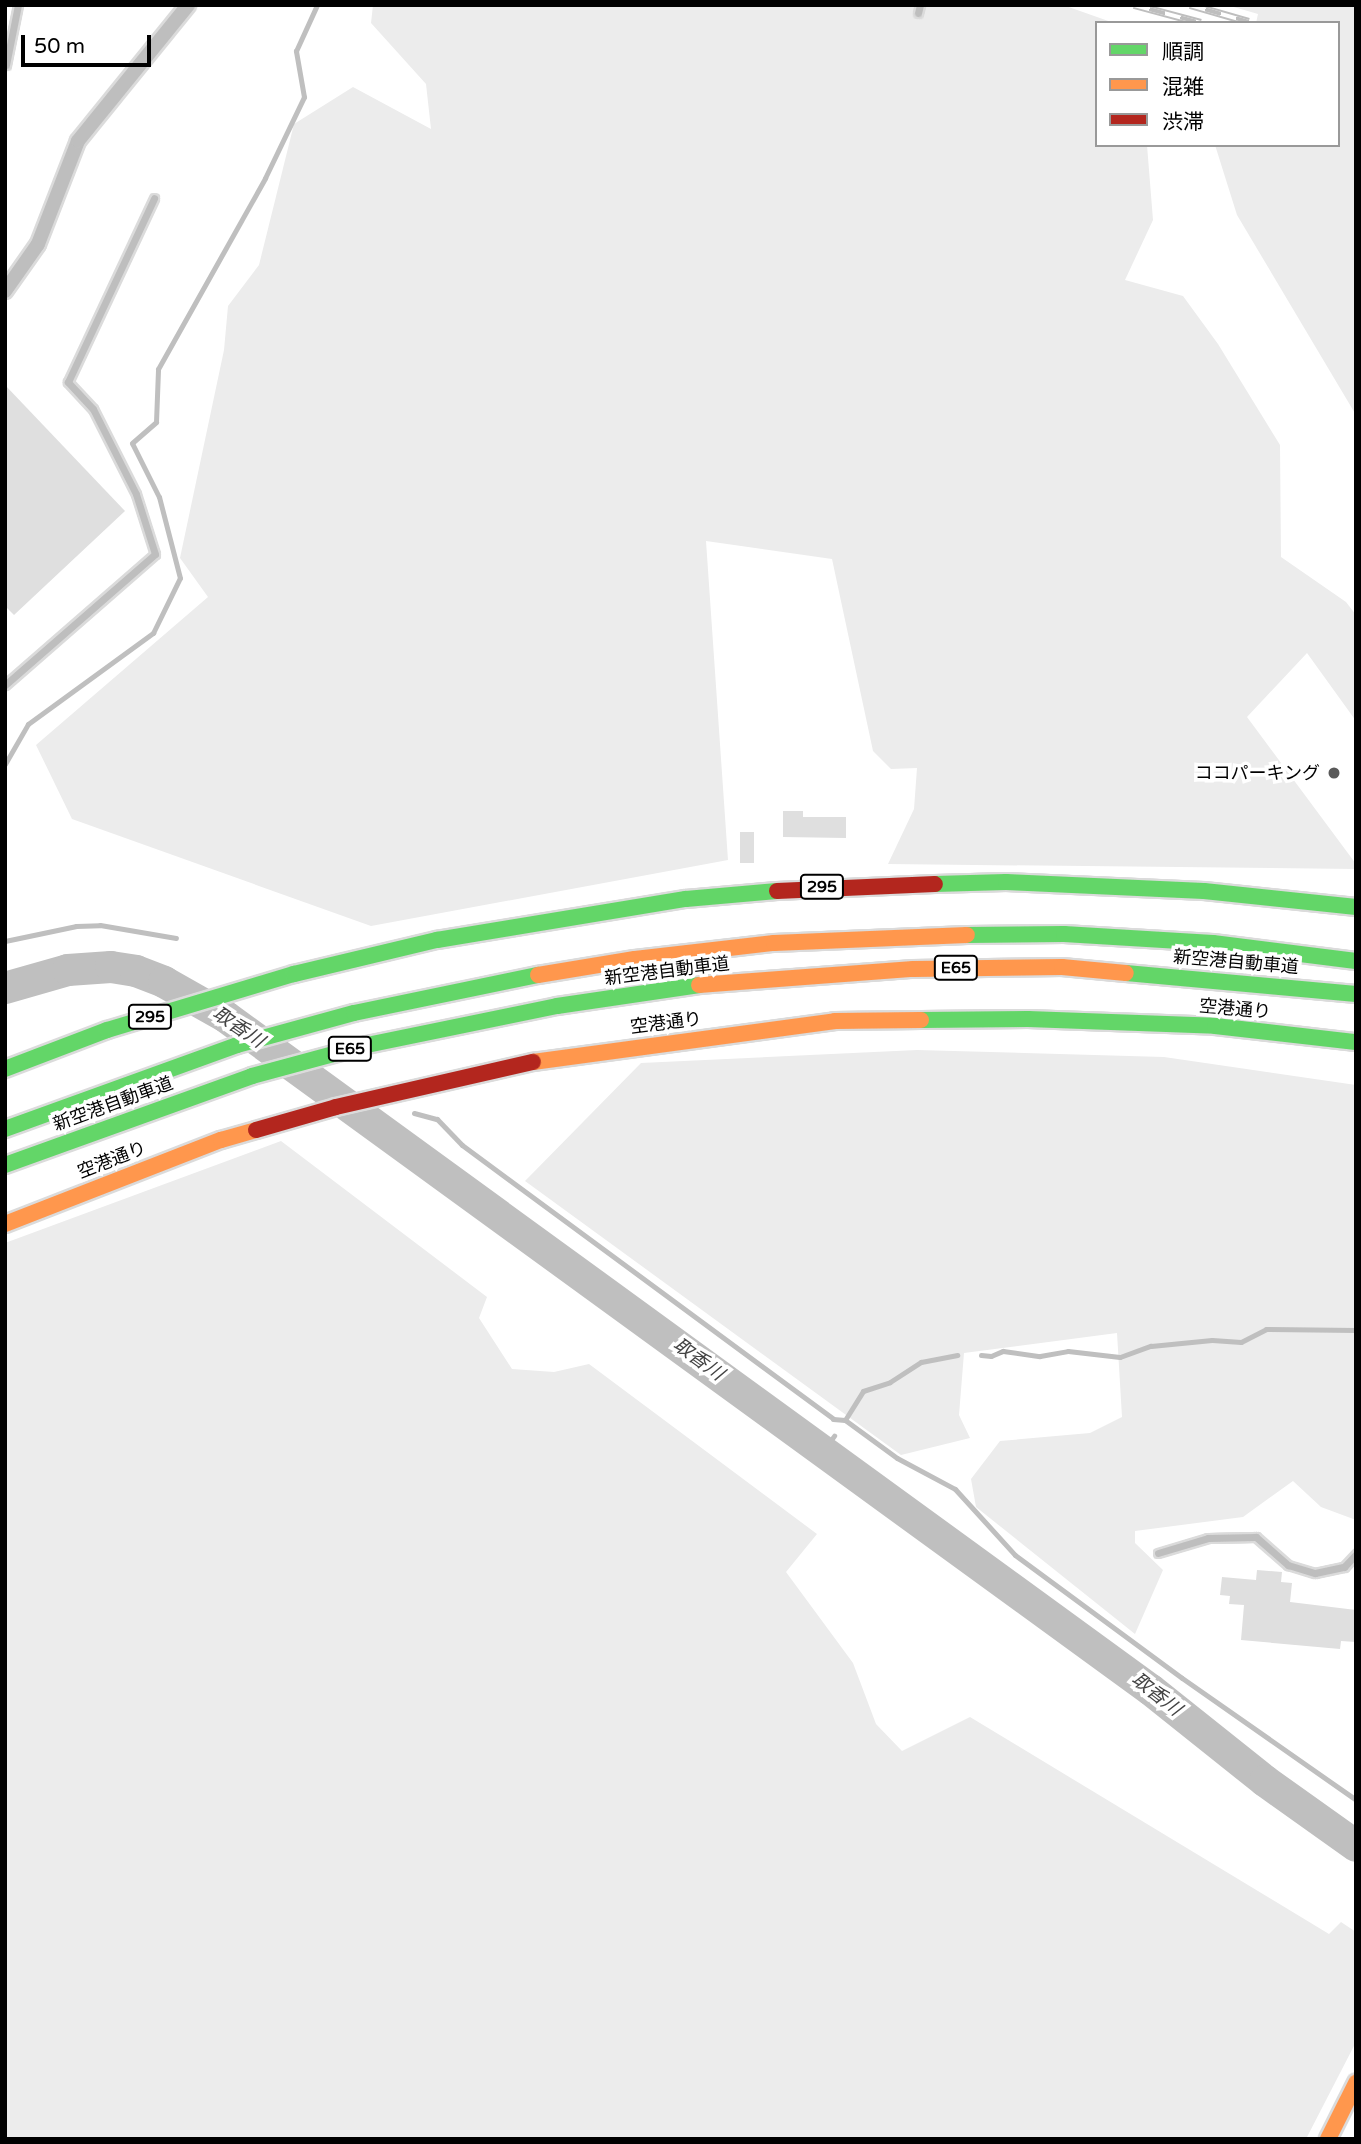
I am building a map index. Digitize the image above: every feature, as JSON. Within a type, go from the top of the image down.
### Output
[{"type":"main road","name":"295","points":[[7,1069],[107,1030],[294,974],[437,940],[686,900],[819,887],[1006,882],[1204,891],[1356,907]]},
{"type":"main road","name":"新空港自動車道","points":[[5,1129],[237,1045],[354,1013],[508,980],[635,959],[774,943],[912,935],[1077,935],[1213,943],[1356,961]]},
{"type":"main road","name":"新空港自動車道","points":[[5,1165],[252,1076],[367,1045],[557,1006],[662,989],[777,977],[913,969],[1062,967],[1356,994]]},
{"type":"main road","name":"空港通り","points":[[5,1224],[221,1140],[335,1107],[511,1065],[835,1021],[1028,1019],[1215,1026],[1356,1042]]},
{"type":"main road","points":[[1328,2139],[1356,2083]]},
{"type":"street","points":[[5,291],[37,244],[78,141],[188,5]]},
{"type":"lane","points":[[6,65],[18,5]]},
{"type":"lane","points":[[5,685],[155,554],[136,494],[93,409],[68,382],[154,198]]},
{"type":"lane","points":[[1158,1553],[1208,1538],[1256,1537],[1288,1565],[1315,1573],[1344,1567],[1356,1554]]},
{"type":"shaded area","points":[[373,5],[1063,5],[1108,21],[1095,21],[1095,147],[1147,147],[1153,220],[1125,280],[1183,296],[1218,344],[1280,445],[1281,557],[1346,602],[1356,615],[1356,721],[1307,653],[1247,717],[1356,864],[1356,869],[888,864],[914,809],[917,768],[891,769],[873,751],[832,559],[706,541],[728,860],[371,926],[72,819],[36,745],[208,597],[180,558],[224,350],[228,306],[259,265],[294,124],[353,87],[431,129],[426,84],[371,23]]},
{"type":"shaded area","points":[[1227,5],[1356,5],[1356,415],[1237,215],[1216,147],[1340,147],[1340,21],[1256,21],[1258,14]]},
{"type":"shaded area","points":[[917,1050],[1164,1057],[1356,1085],[1356,1520],[1321,1507],[1293,1481],[1243,1517],[1135,1531],[1135,1543],[1163,1570],[1135,1634],[976,1507],[971,1479],[1000,1441],[1090,1433],[1122,1417],[1117,1333],[964,1353],[959,1415],[970,1438],[901,1455],[525,1181],[641,1063]]},
{"type":"shaded area","points":[[281,1141],[487,1297],[479,1318],[512,1369],[554,1372],[589,1364],[817,1534],[786,1572],[853,1663],[876,1724],[902,1751],[970,1717],[1329,1934],[1341,1922],[1356,1932],[1356,2042],[1306,2139],[5,2139],[5,1243]]},
{"type":"building","points":[[5,385],[125,511],[14,615],[5,606]]},
{"type":"building","points":[[783,811],[803,811],[803,817],[846,817],[846,838],[783,837]]},
{"type":"building","points":[[740,832],[754,832],[754,863],[740,863]]},
{"type":"building","points":[[1257,1570],[1282,1572],[1281,1582],[1292,1583],[1290,1602],[1356,1610],[1356,1642],[1341,1641],[1340,1649],[1241,1640],[1244,1605],[1229,1604],[1230,1596],[1220,1595],[1222,1577],[1256,1580]]},
{"type":"waterway","points":[[5,764],[28,724],[153,633],[180,578],[159,497],[132,443],[156,422],[158,369],[265,178],[304,97],[296,51],[317,5]]},
{"type":"waterway","points":[[5,941],[76,926],[100,925],[176,938]]},
{"type":"waterway","name":"取香川","points":[[5,988],[68,970],[111,967],[136,971],[164,982],[226,1017],[1151,1690],[1265,1781],[1356,1846]]},
{"type":"waterway","points":[[414,1113],[437,1119],[462,1145],[833,1419],[845,1420],[897,1458],[955,1489],[1015,1555],[1182,1678],[1356,1800]]},
{"type":"waterway","points":[[981,1355],[991,1356],[1003,1351],[1040,1356],[1068,1351],[1120,1357],[1151,1346],[1212,1340],[1241,1342],[1266,1329],[1356,1330]]},
{"type":"waterway","points":[[845,1420],[863,1391],[890,1382],[921,1362],[957,1355]]},
{"type":"waterway","points":[[823,1451],[834,1436]]},
{"type":"railway","points":[[1134,5],[1194,21]]},
{"type":"railway","points":[[1190,5],[1246,21]]},
{"type":"traffic: fast","points":[[935,884],[1006,882],[1204,891],[1356,907]]},
{"type":"traffic: fast","points":[[5,1069],[107,1030],[294,974],[437,940],[686,899],[777,891]]},
{"type":"traffic: fast","points":[[967,935],[1064,934],[1213,943],[1356,961]]},
{"type":"traffic: fast","points":[[1126,973],[1356,994]]},
{"type":"traffic: fast","points":[[5,1129],[237,1045],[354,1013],[538,975]]},
{"type":"traffic: fast","points":[[5,1165],[252,1076],[367,1045],[557,1006],[699,985]]},
{"type":"traffic: fast","points":[[921,1020],[1028,1019],[1215,1026],[1356,1042]]},
{"type":"traffic: slow","points":[[538,975],[635,959],[774,943],[967,935]]},
{"type":"traffic: slow","points":[[699,985],[913,969],[1062,967],[1126,973]]},
{"type":"traffic: slow","points":[[533,1062],[835,1021],[921,1020]]},
{"type":"traffic: slow","points":[[5,1224],[221,1140],[256,1130]]},
{"type":"traffic: slow","points":[[1328,2139],[1356,2083]]},
{"type":"traffic: jam","points":[[777,891],[935,884]]},
{"type":"traffic: jam","points":[[256,1130],[336,1107],[533,1062]]},
{"type":"place","name":"ココパーキング","points":[[1334,773]]}]
